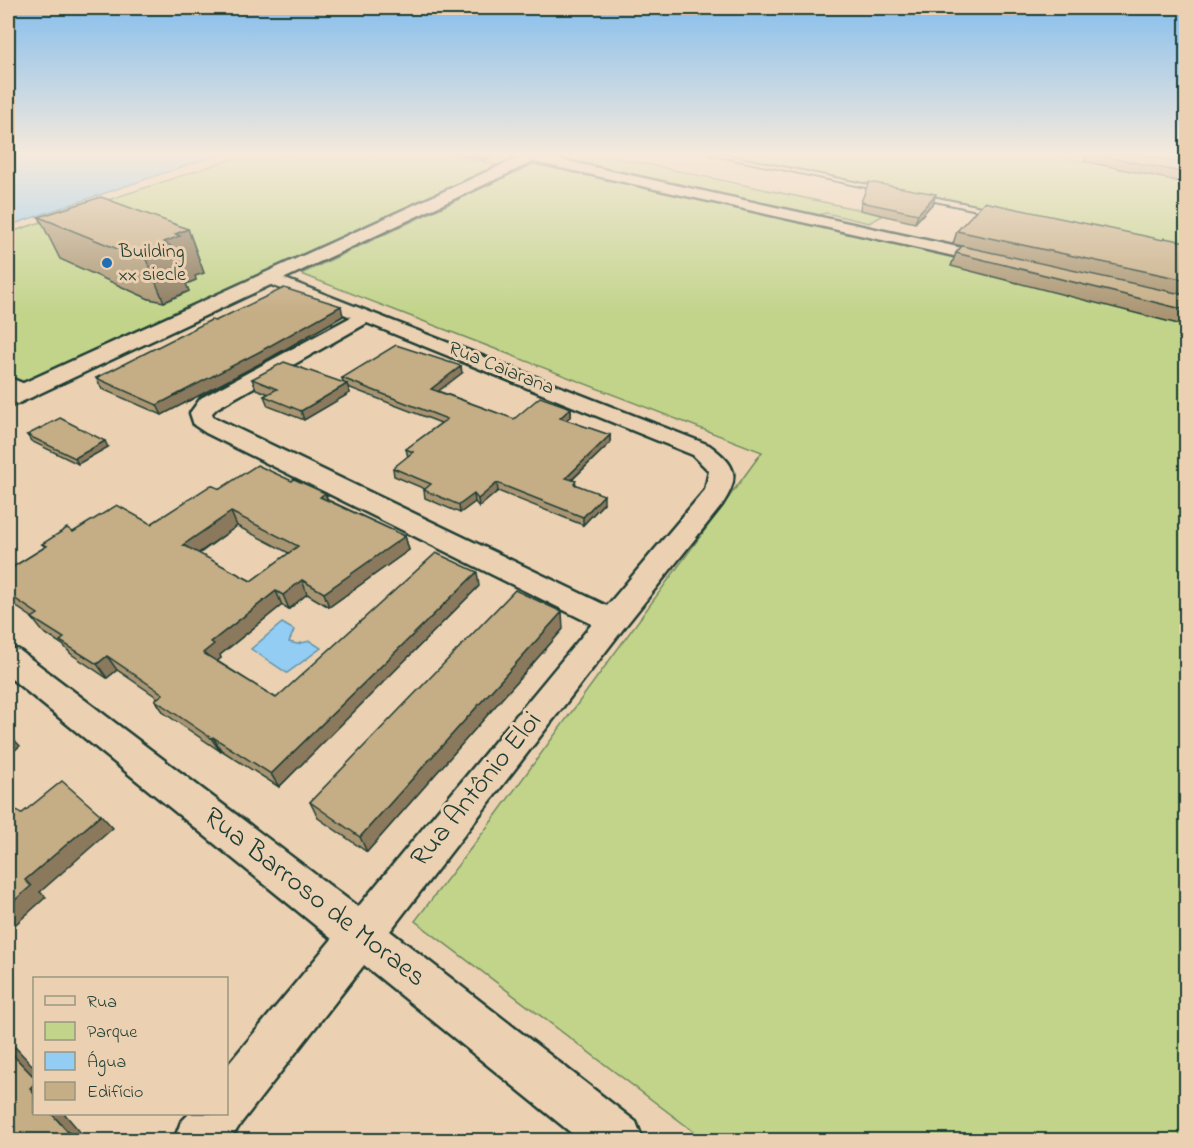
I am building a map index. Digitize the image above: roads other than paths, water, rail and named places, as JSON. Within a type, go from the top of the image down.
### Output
[{"type":"main road","points":[[13,391],[270,278],[418,208]]},
{"type":"street","points":[[762,208],[1012,264]]},
{"type":"street","name":"Rua Caiarana","points":[[270,278],[701,450],[718,462],[723,473]]},
{"type":"street","points":[[366,316],[216,399],[201,413],[202,420],[214,428],[612,621]]},
{"type":"street","name":"Rua Antônio Eloi","points":[[228,1102],[612,621],[713,499],[722,486],[723,473]]},
{"type":"street","name":"Rua Barroso de Moraes","points":[[8,659],[361,934],[618,1140]]},
{"type":"street","points":[[199,1140],[218,1115]]},
{"type":"lane","points":[[976,208],[1002,213]]},
{"type":"water","points":[[8,208],[62,208],[8,226]]},
{"type":"water","points":[[282,623],[294,630],[289,642],[297,644],[310,641],[321,648],[287,673],[251,649]]},
{"type":"place","name":"Building xx siecle","points":[[107,263]]}]
